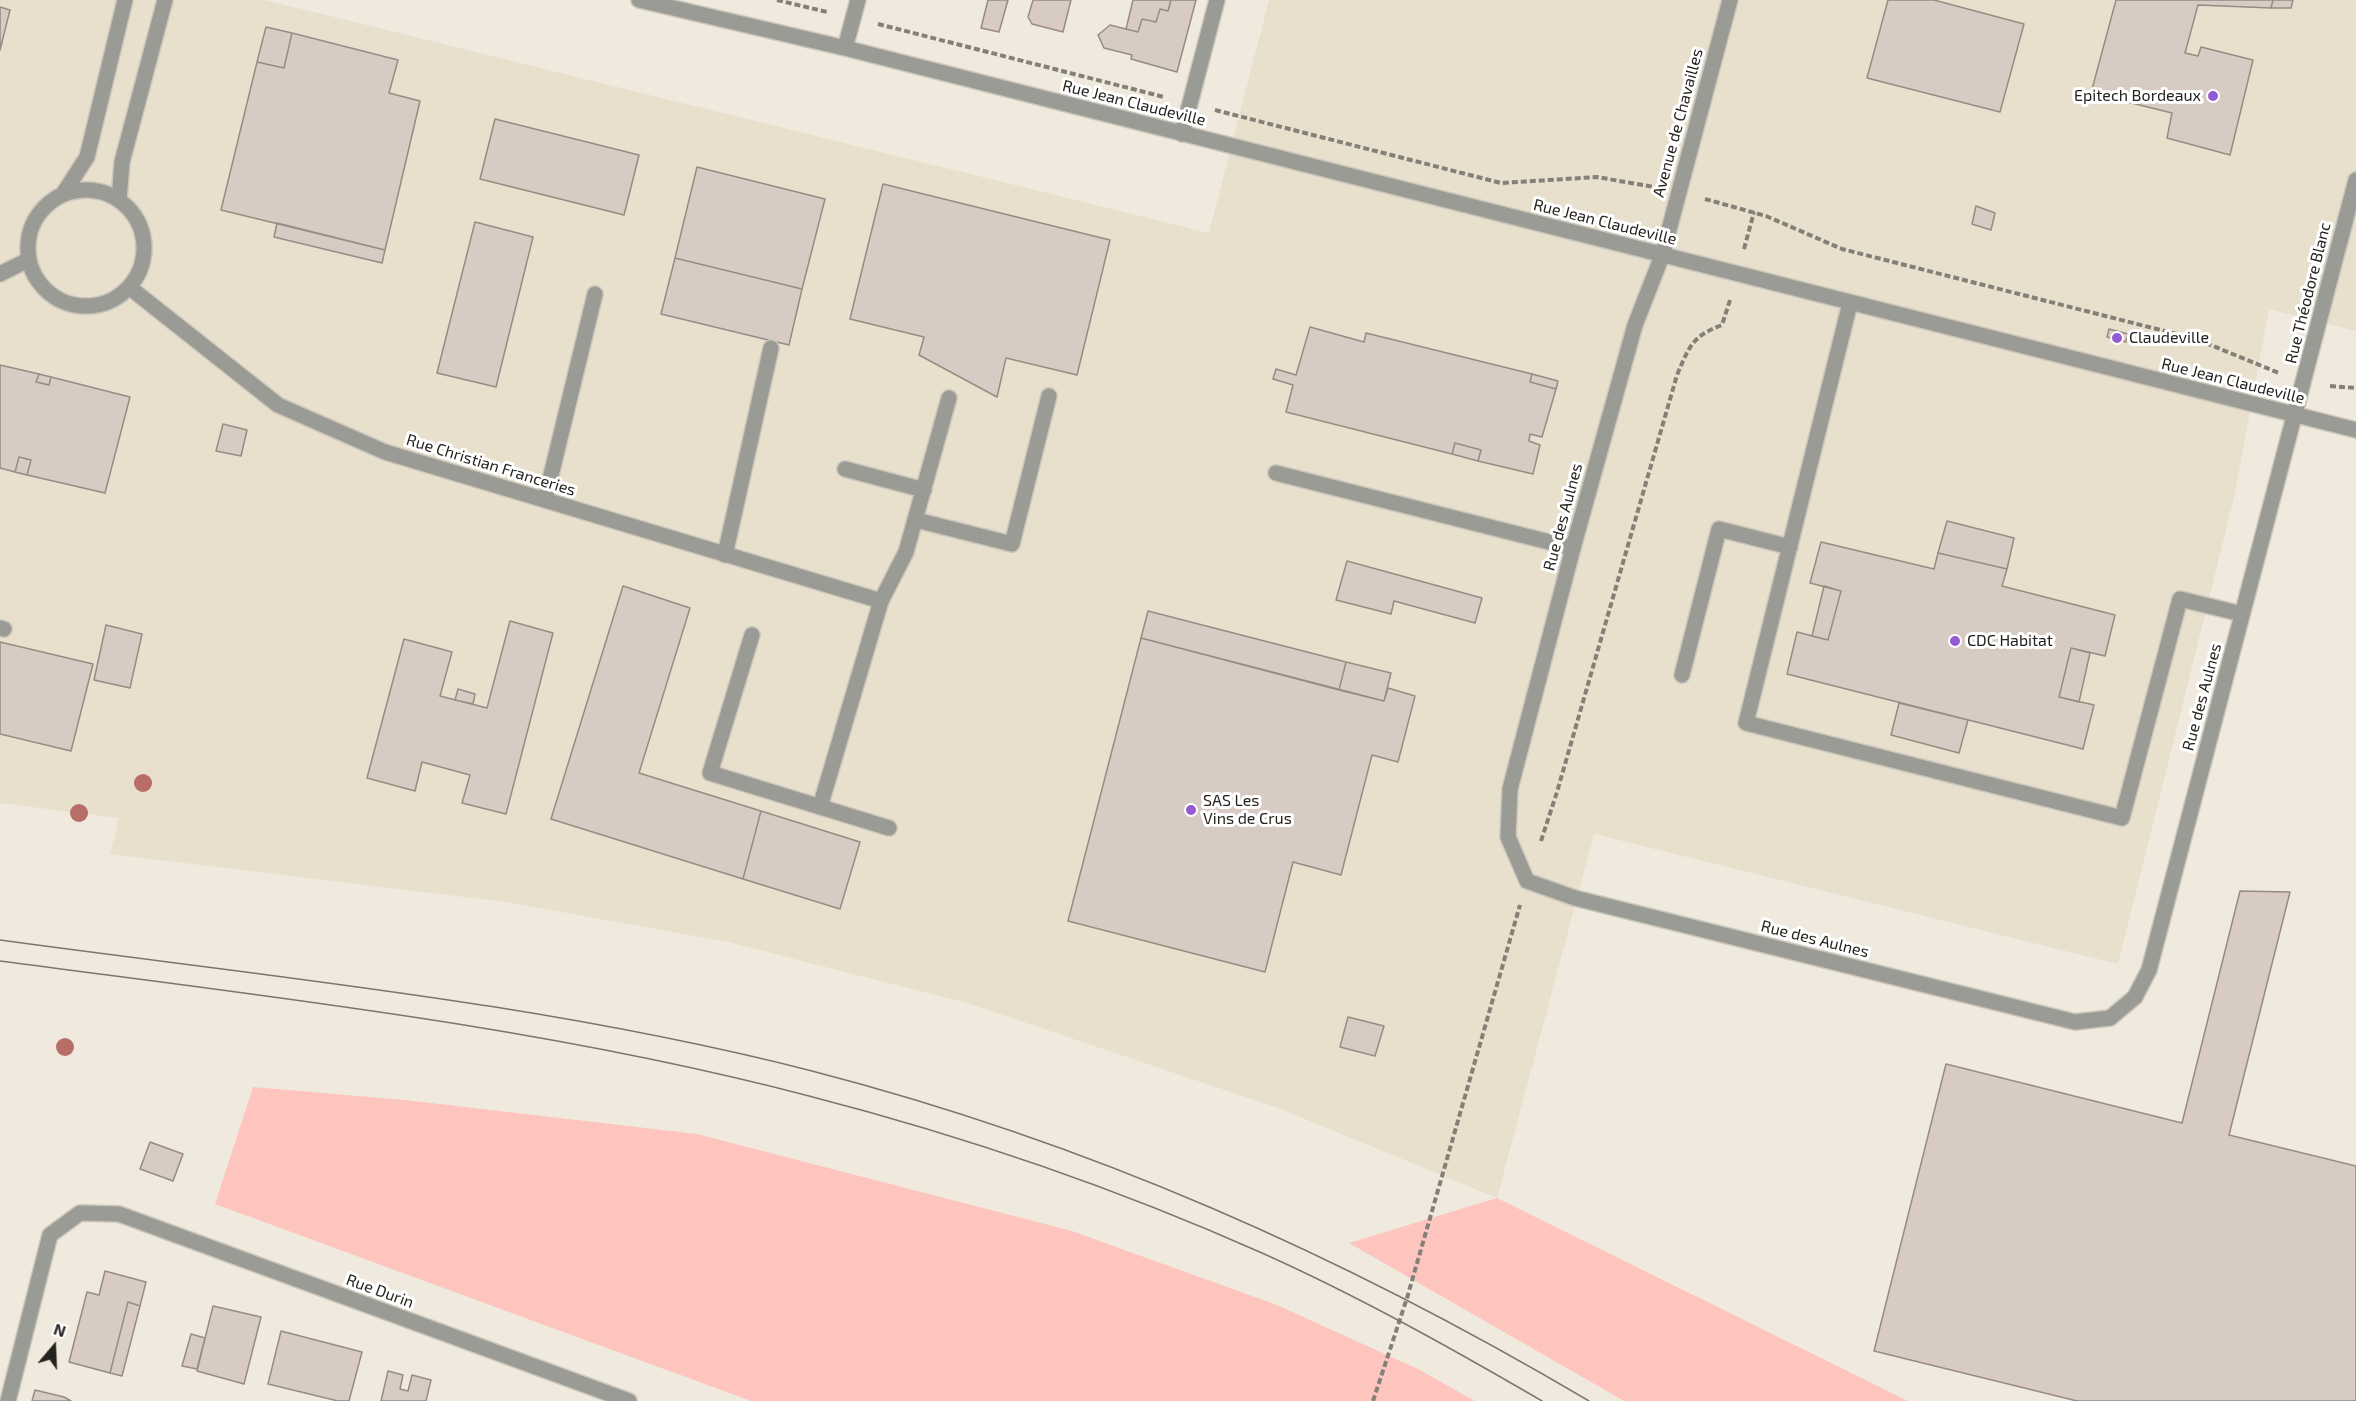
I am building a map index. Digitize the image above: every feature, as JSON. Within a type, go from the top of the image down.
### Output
[{"type":"street","points":[[63,194],[87,157],[125,0]]},
{"type":"street","points":[[119,200],[122,162],[165,0]]},
{"type":"street","name":"Rue Jean Claudeville","points":[[639,0],[845,48],[2356,430]]},
{"type":"street","points":[[845,48],[858,0]]},
{"type":"street","points":[[1182,134],[1217,0]]},
{"type":"street","name":"Avenue de Chavailles","points":[[1662,255],[1730,0]]},
{"type":"street","name":"Rue Théodore Blanc","points":[[2294,415],[2356,180]]},
{"type":"street","points":[[82,190],[101,192],[119,200],[131,211],[140,225],[144,241],[143,258],[138,273],[129,287],[115,299],[98,305],[71,303],[46,291],[35,277],[28,260],[28,239],[34,220],[46,205],[63,194],[82,190]]},
{"type":"street","name":"Rue des Aulnes","points":[[1662,255],[1635,325],[1573,548],[1510,789],[1508,837],[1527,881],[1587,901],[2075,1022],[2110,1018],[2135,997],[2149,970],[2294,415]]},
{"type":"street","points":[[0,274],[28,260]]},
{"type":"street","name":"Rue Christian Franceries","points":[[129,287],[278,405],[385,452],[881,602]]},
{"type":"street","points":[[544,500],[595,294]]},
{"type":"street","points":[[1850,303],[1746,723],[2122,818],[2180,599],[2242,614]]},
{"type":"street","points":[[725,555],[771,348]]},
{"type":"street","points":[[916,520],[1012,544],[1049,396]]},
{"type":"street","points":[[820,807],[881,602],[906,552],[949,398]]},
{"type":"street","points":[[845,470],[924,490]]},
{"type":"street","points":[[1276,472],[1573,548]]},
{"type":"street","points":[[1682,675],[1719,529],[1790,547]]},
{"type":"street","points":[[752,635],[710,773],[889,828]]},
{"type":"street","name":"Rue Durin","points":[[8,1401],[50,1235],[80,1213],[119,1214],[629,1401]]},
{"type":"path","points":[[777,0],[1501,183],[1597,177],[1679,192],[1754,212],[1842,249],[2196,339],[2262,368],[2304,380],[2356,388]]},
{"type":"path","points":[[1373,1401],[1407,1298],[1527,881],[1557,792],[1677,375],[1691,343],[1708,330],[1722,325],[1754,212]]},
{"type":"shaded area","points":[[0,0],[265,0],[1209,233],[1269,0],[2356,0],[2356,331],[2269,309],[2234,498],[2118,964],[1594,834],[1497,1198],[1278,1108],[967,1003],[728,942],[506,902],[110,854],[119,818],[0,803]]},
{"type":"shaded area","points":[[253,1087],[405,1100],[697,1134],[1072,1231],[1277,1305],[1418,1369],[1475,1401],[751,1401],[215,1204]]},
{"type":"shaded area","points":[[1497,1198],[1908,1401],[1624,1401],[1349,1243]]},
{"type":"building","points":[[988,0],[1008,0],[999,32],[981,28]]},
{"type":"building","points":[[1033,0],[1071,0],[1063,32],[1032,24],[1028,17]]},
{"type":"building","points":[[1133,0],[1171,0],[1168,11],[1160,9],[1156,22],[1142,19],[1138,32],[1126,29]]},
{"type":"building","points":[[1171,0],[1196,0],[1177,72],[1131,59],[1132,55],[1104,48],[1098,35],[1110,25],[1138,32],[1142,19],[1156,22],[1160,9],[1168,11]]},
{"type":"building","points":[[1888,0],[1934,0],[2024,24],[2000,112],[1867,78]]},
{"type":"building","points":[[2116,0],[2273,0],[2271,8],[2198,5],[2185,53],[2198,56],[2201,47],[2253,60],[2230,155],[2167,138],[2172,113],[2091,93]]},
{"type":"building","points":[[2273,0],[2293,0],[2291,8],[2271,8]]},
{"type":"building","points":[[0,7],[10,10],[0,50]]},
{"type":"building","points":[[266,27],[292,33],[284,68],[257,62]]},
{"type":"building","points":[[292,33],[398,60],[389,93],[420,101],[385,250],[221,210],[257,62],[284,68]]},
{"type":"building","points":[[495,119],[639,155],[624,215],[480,179]]},
{"type":"building","points":[[697,167],[825,199],[802,289],[675,258]]},
{"type":"building","points":[[883,184],[1110,240],[1077,375],[1006,358],[997,397],[919,355],[924,337],[850,319]]},
{"type":"building","points":[[1976,206],[1995,213],[1991,230],[1972,224]]},
{"type":"building","points":[[475,222],[533,237],[496,387],[437,373]]},
{"type":"building","points":[[277,223],[385,250],[382,263],[274,237]]},
{"type":"building","points":[[675,258],[802,289],[789,345],[661,314]]},
{"type":"building","points":[[1310,327],[1364,342],[1366,333],[1532,374],[1530,382],[1556,389],[1542,437],[1530,434],[1529,441],[1540,445],[1533,474],[1478,461],[1481,450],[1455,443],[1452,454],[1286,412],[1293,385],[1273,379],[1276,369],[1296,375]]},
{"type":"building","points":[[2109,329],[2128,334],[2126,342],[2107,337]]},
{"type":"building","points":[[0,365],[39,374],[36,382],[49,385],[51,377],[130,397],[105,493],[27,475],[31,460],[19,457],[15,472],[0,468]]},
{"type":"building","points":[[39,374],[51,377],[49,385],[36,382]]},
{"type":"building","points":[[1532,374],[1558,381],[1556,389],[1530,382]]},
{"type":"building","points":[[223,424],[247,430],[241,456],[216,451]]},
{"type":"building","points":[[1455,443],[1481,450],[1478,461],[1452,454]]},
{"type":"building","points":[[19,457],[31,460],[27,475],[15,472]]},
{"type":"building","points":[[1947,521],[2014,538],[2007,569],[1938,553]]},
{"type":"building","points":[[1821,542],[1934,569],[1938,553],[2007,569],[2002,586],[2115,615],[2105,656],[2071,648],[2059,697],[2094,705],[2083,749],[1787,674],[1797,632],[1828,640],[1841,591],[1810,583]]},
{"type":"building","points":[[1347,561],[1482,598],[1475,623],[1394,601],[1391,614],[1336,600]]},
{"type":"building","points":[[623,586],[690,608],[639,773],[761,811],[743,879],[551,819]]},
{"type":"building","points":[[1824,586],[1841,591],[1828,640],[1812,636]]},
{"type":"building","points":[[1148,611],[1346,662],[1339,690],[1141,638]]},
{"type":"building","points":[[510,621],[553,633],[506,814],[462,803],[470,775],[422,762],[415,791],[367,778],[404,639],[452,652],[440,696],[487,708]]},
{"type":"building","points":[[106,625],[142,634],[130,688],[94,680]]},
{"type":"building","points":[[1141,638],[1384,701],[1388,688],[1415,696],[1398,762],[1372,755],[1341,875],[1293,862],[1265,972],[1068,921]]},
{"type":"building","points":[[0,642],[93,664],[71,751],[0,734]]},
{"type":"building","points":[[2071,648],[2090,653],[2079,702],[2059,697]]},
{"type":"building","points":[[1346,662],[1391,673],[1384,701],[1339,690]]},
{"type":"building","points":[[458,689],[475,694],[473,704],[455,700]]},
{"type":"building","points":[[1899,703],[1968,720],[1959,753],[1891,735]]},
{"type":"building","points":[[761,811],[860,842],[840,909],[743,879]]},
{"type":"building","points":[[2240,891],[2290,892],[2229,1135],[2356,1166],[2356,1401],[2077,1401],[1874,1351],[1946,1064],[2182,1123]]},
{"type":"building","points":[[1348,1017],[1384,1026],[1375,1056],[1340,1047]]},
{"type":"building","points":[[150,1142],[183,1154],[173,1181],[140,1169]]},
{"type":"building","points":[[105,1271],[146,1282],[140,1306],[128,1302],[110,1373],[69,1362],[87,1292],[99,1295]]},
{"type":"building","points":[[128,1302],[140,1306],[122,1376],[110,1373]]},
{"type":"building","points":[[213,1306],[261,1317],[244,1384],[197,1371]]},
{"type":"building","points":[[281,1331],[362,1352],[349,1401],[338,1401],[268,1384]]},
{"type":"building","points":[[191,1334],[205,1338],[197,1369],[182,1366]]},
{"type":"building","points":[[388,1371],[403,1375],[400,1389],[408,1391],[412,1375],[431,1380],[426,1401],[381,1401]]},
{"type":"building","points":[[35,1390],[64,1397],[71,1401],[32,1401]]},
{"type":"tram line","points":[[0,940],[510,1009],[712,1047],[812,1071],[915,1100],[1016,1132],[1212,1208],[1308,1251],[1402,1298],[1589,1401]]},
{"type":"tram line","points":[[0,961],[305,1001],[508,1032],[710,1072],[925,1128],[1095,1185],[1262,1253],[1369,1305],[1542,1401]]},
{"type":"place","name":"Epitech Bordeaux","points":[[2213,96]]},
{"type":"place","name":"Claudeville","points":[[2117,338]]},
{"type":"place","name":"CDC Habitat","points":[[1955,641]]},
{"type":"place","name":"SAS Les Vins de Crus","points":[[1191,810]]}]
